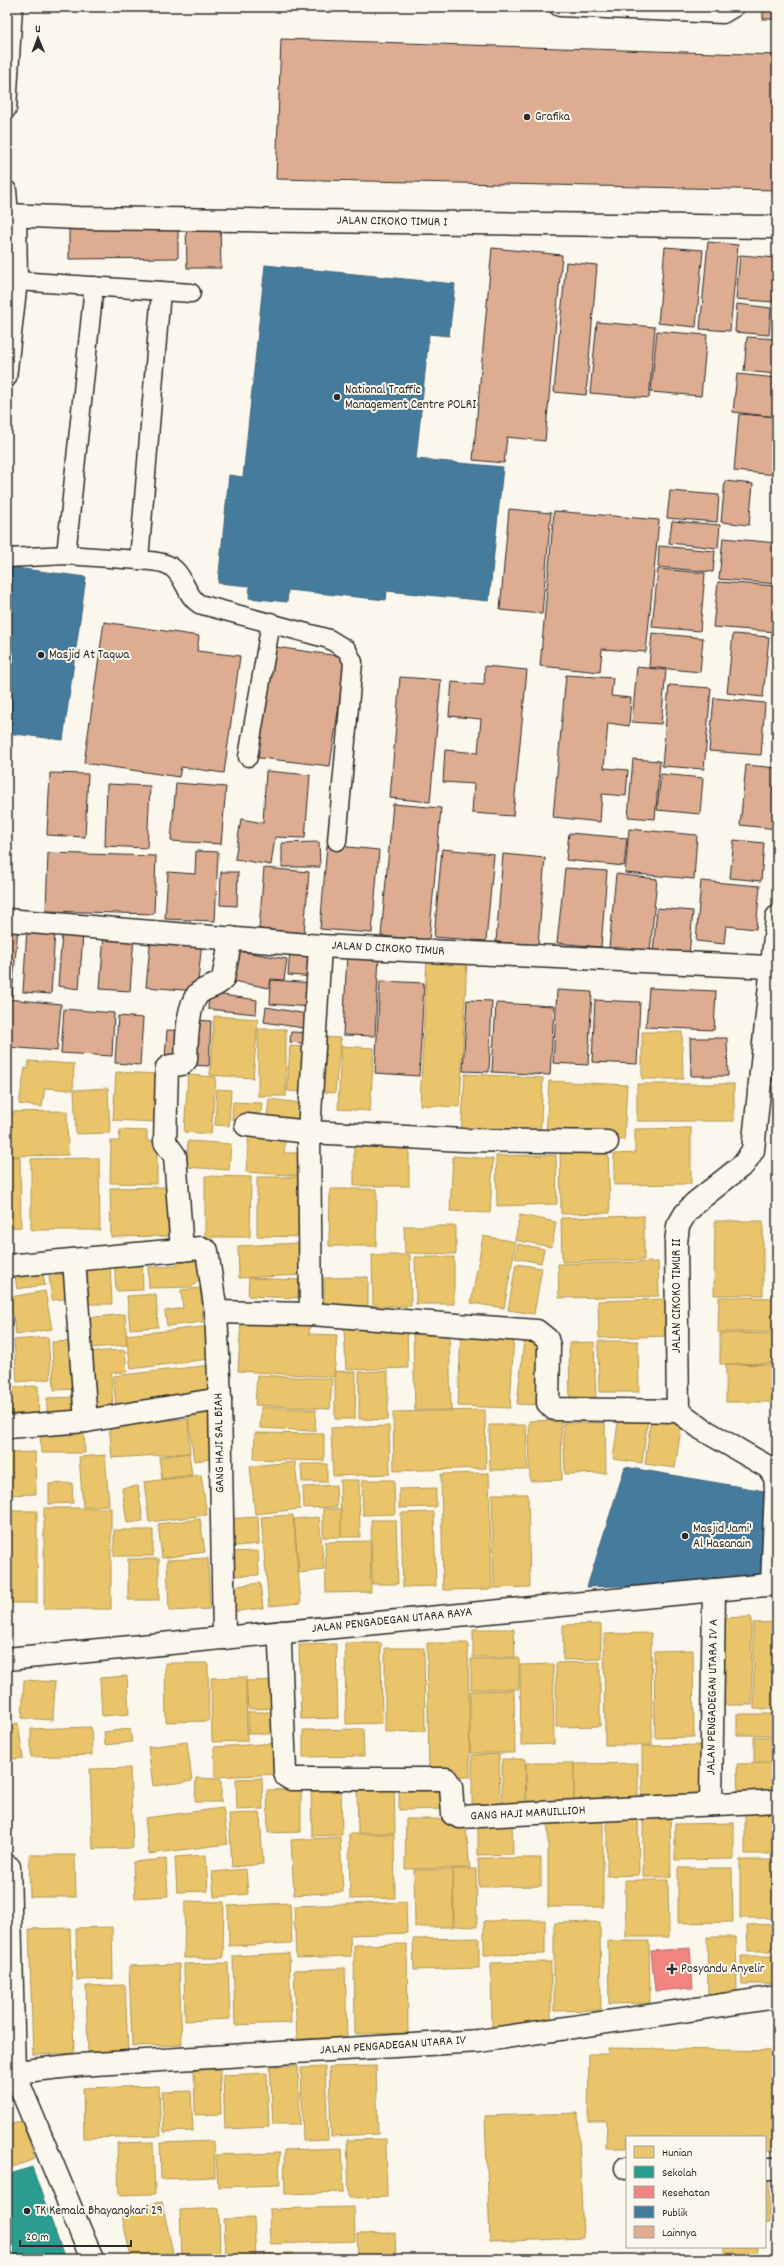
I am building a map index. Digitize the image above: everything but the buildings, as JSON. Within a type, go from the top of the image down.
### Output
[{"type":"street","name":"JALAN CIKOKO TIMUR I","points":[[11,215],[103,218],[777,227]]},
{"type":"street","name":"JALAN CIKOKO TIMUR II","points":[[678,1411],[676,1243],[678,1226],[685,1214],[695,1203],[744,1164],[753,1150],[772,1029],[771,967],[777,917]]},
{"type":"street","name":"JALAN D CIKOKO TIMUR","points":[[7,920],[320,946],[771,967]]},
{"type":"street","points":[[7,1266],[182,1250],[175,1156],[166,1142],[167,1068],[182,1064],[186,1060],[190,1012],[196,998],[200,993],[223,979],[231,938]]},
{"type":"street","points":[[311,1314],[309,1132],[320,946]]},
{"type":"street","points":[[246,1125],[309,1132],[523,1142],[606,1142]]},
{"type":"street","name":"GANG HAJI SAL BIAH","points":[[182,1250],[205,1249],[208,1253],[216,1312],[220,1399],[224,1638]]},
{"type":"street","points":[[74,1260],[86,1420]]},
{"type":"street","points":[[216,1312],[311,1314],[537,1331],[547,1339],[549,1346],[548,1403],[554,1409],[678,1411],[702,1430],[776,1473],[775,1584]]},
{"type":"street","points":[[7,1427],[86,1420],[220,1399]]},
{"type":"street","name":"JALAN PENGADEGAN UTARA RAYA","points":[[7,1659],[775,1584]]},
{"type":"street","name":"JALAN PENGADEGAN UTARA IV A","points":[[711,1804],[714,1590]]},
{"type":"street","name":"GANG HAJI MARUILLIOH","points":[[281,1632],[280,1645],[285,1772],[286,1776],[291,1779],[446,1779],[451,1786],[453,1814],[460,1817],[777,1801]]},
{"type":"street","points":[[9,1867],[10,2072],[92,2259]]},
{"type":"street","name":"JALAN PENGADEGAN UTARA IV","points":[[10,2072],[79,2065],[479,2041],[777,1997]]},
{"type":"street","points":[[766,2169],[777,2169]]},
{"type":"lane","points":[[7,109],[13,7]]},
{"type":"lane","points":[[559,7],[723,14],[735,7]]},
{"type":"lane","points":[[7,190],[18,281],[7,378]]},
{"type":"lane","points":[[18,281],[191,293]]},
{"type":"lane","points":[[66,555],[94,286]]},
{"type":"lane","points":[[139,560],[161,291]]},
{"type":"lane","points":[[7,558],[66,555],[139,560],[171,566],[179,574],[192,598],[199,604],[329,639],[348,650],[353,662],[337,841]]},
{"type":"lane","points":[[248,757],[270,622]]},
{"type":"place","name":"Grafika","points":[[527,117]]},
{"type":"place","name":"National Traffic Management Centre POLRI","points":[[337,397]]},
{"type":"place","name":"Masjid At Taqwa","points":[[41,655]]},
{"type":"place","name":"Masjid Jami' Al Hasanain","points":[[685,1536]]},
{"type":"place","name":"Posyandu Anyelir","points":[[672,1969]]},
{"type":"place","name":"TK Kemala Bhayangkari 29","points":[[27,2211]]}]
